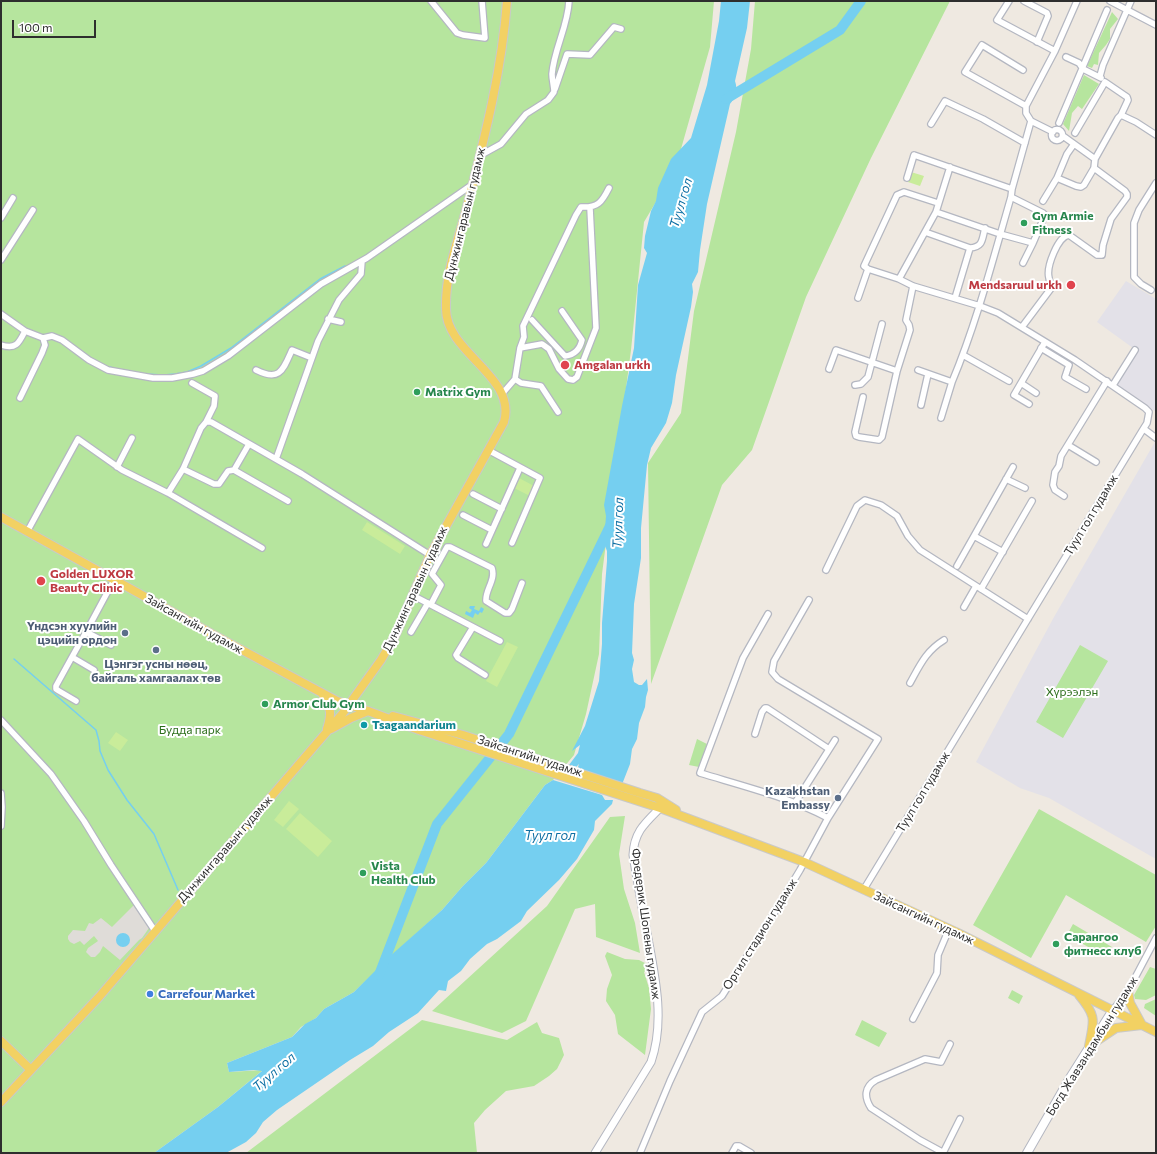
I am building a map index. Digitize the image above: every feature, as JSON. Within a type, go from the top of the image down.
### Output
[{"type":"main road","name":"Дүнжингаравын гудамж","points":[[1,1102],[99,997],[349,705],[381,660],[395,636],[430,555],[504,422],[506,409],[502,394],[491,378],[457,340],[447,320],[446,311],[448,272],[481,155],[492,104],[505,24],[507,1]]},
{"type":"main road","name":"Зайсангийн гудамж","points":[[1,517],[323,695],[419,730],[686,817],[804,862],[949,929],[1156,1032]]},
{"type":"main road","points":[[323,695],[329,706],[331,714],[327,731]]},
{"type":"main road","name":"Зайсангийн гудамж","points":[[368,711],[464,734],[640,792],[657,798],[686,817]]},
{"type":"main road","points":[[327,731],[368,711]]},
{"type":"main road","points":[[1089,1046],[1116,1028],[1142,1024],[1130,1004],[1128,991]]},
{"type":"main road","points":[[1078,993],[1086,1003],[1093,1017],[1089,1046]]},
{"type":"main road","name":"Богд Жавзандамбын гудамж","points":[[1027,1153],[1089,1046],[1113,1010]]},
{"type":"main road","points":[[1,1041],[31,1070]]},
{"type":"street","points":[[432,1],[457,33],[485,38],[482,1]]},
{"type":"street","points":[[554,92],[552,71],[567,17],[569,1]]},
{"type":"street","points":[[1009,1],[997,20],[1055,52]]},
{"type":"street","points":[[1024,1],[1047,13],[1048,16],[1037,42]]},
{"type":"street","points":[[1077,1],[1055,52],[1026,106],[1026,113],[1031,121],[1053,132],[1053,137],[1056,140],[1063,136],[1095,159]]},
{"type":"street","points":[[1110,1],[1126,11],[1137,14],[1156,25]]},
{"type":"street","points":[[1100,76],[1103,65],[1126,11],[1128,2]]},
{"type":"street","points":[[1059,123],[1107,10]]},
{"type":"street","points":[[481,155],[501,144],[526,114],[548,100],[554,92],[567,54],[590,55],[614,27],[621,29]]},
{"type":"street","points":[[1023,70],[982,45],[965,72],[1026,106]]},
{"type":"street","points":[[1056,178],[1076,186],[1081,187],[1084,184],[1094,168],[1095,159],[1121,115],[1128,100],[1127,97],[1105,82],[1100,76],[1083,69],[1079,63],[1066,57]]},
{"type":"street","points":[[1075,134],[1105,82]]},
{"type":"street","points":[[932,124],[945,101],[983,119],[1025,143]]},
{"type":"street","points":[[1121,115],[1136,122],[1156,135]]},
{"type":"street","points":[[941,418],[952,382],[980,306],[1031,121]]},
{"type":"street","points":[[1043,201],[1067,154],[1074,144]]},
{"type":"street","points":[[907,178],[914,155],[1012,189]]},
{"type":"street","points":[[899,279],[936,212],[950,168]]},
{"type":"street","points":[[1022,327],[1052,287],[1048,277],[1051,258],[1062,238],[1069,235],[1097,256],[1102,255],[1103,245],[1111,219],[1127,197],[1127,194],[1094,168]]},
{"type":"street","points":[[1151,290],[1141,284],[1134,277],[1134,223],[1139,210],[1156,183]]},
{"type":"street","points":[[1,314],[25,331],[43,338],[52,336],[67,343],[89,360],[104,368],[144,377],[157,378],[172,378],[193,374],[203,371],[228,356],[321,284],[342,271],[362,262],[473,184]]},
{"type":"street","points":[[502,394],[515,379],[520,348],[524,337],[523,326],[569,228],[580,208],[590,208],[600,202],[609,188]]},
{"type":"street","points":[[858,298],[868,269],[864,266],[897,195],[904,192],[938,203]]},
{"type":"street","points":[[1011,197],[1045,215],[1023,263]]},
{"type":"street","points":[[1,218],[13,198]]},
{"type":"street","points":[[520,348],[542,344],[549,349],[559,369],[568,379],[573,380],[577,377],[596,328],[590,208]]},
{"type":"street","points":[[1,260],[32,210]]},
{"type":"street","points":[[936,212],[1000,234],[1033,243]]},
{"type":"street","points":[[925,232],[970,248],[976,248],[982,242],[985,228]]},
{"type":"street","points":[[955,298],[970,248]]},
{"type":"street","points":[[276,459],[312,358],[328,319],[344,293],[362,272],[362,262]]},
{"type":"street","name":"Туул гол гудамж","points":[[864,889],[1144,429],[1149,416],[1149,412],[1107,381],[998,313],[955,298],[913,286],[899,279],[868,269]]},
{"type":"street","points":[[863,396],[855,432],[856,436],[859,438],[879,440],[882,437],[897,371],[910,330],[906,320],[913,286]]},
{"type":"street","points":[[532,320],[565,356],[571,355],[578,350],[582,340],[562,311]]},
{"type":"street","points":[[328,319],[341,322]]},
{"type":"street","points":[[855,385],[861,384],[868,377],[882,324]]},
{"type":"street","points":[[1,345],[9,347],[16,345],[25,331]]},
{"type":"street","points":[[20,398],[42,353],[45,345],[43,338]]},
{"type":"street","points":[[1029,404],[1014,395],[1045,342]]},
{"type":"street","points":[[1041,348],[1069,365],[1065,377],[1086,389]]},
{"type":"street","points":[[256,370],[267,376],[277,373],[282,370],[292,350],[312,358]]},
{"type":"street","points":[[829,369],[836,350],[897,371]]},
{"type":"street","points":[[1113,386],[1136,350]]},
{"type":"street","points":[[963,355],[1009,381]]},
{"type":"street","points":[[918,370],[952,382]]},
{"type":"street","points":[[921,405],[928,374]]},
{"type":"street","points":[[515,379],[521,384],[541,386],[558,412]]},
{"type":"street","points":[[1064,496],[1055,490],[1053,485],[1055,472],[1059,466],[1061,456],[1107,381]]},
{"type":"street","points":[[168,493],[183,469],[214,406],[215,396],[192,383]]},
{"type":"street","points":[[1021,383],[1036,393]]},
{"type":"street","points":[[206,422],[211,422],[276,459],[430,555]]},
{"type":"street","points":[[1144,429],[1156,438]]},
{"type":"street","points":[[117,467],[132,438]]},
{"type":"street","points":[[27,532],[78,439],[117,467],[168,493],[262,548]]},
{"type":"street","points":[[234,470],[249,444]]},
{"type":"street","points":[[1068,445],[1096,462]]},
{"type":"street","points":[[488,450],[540,478],[512,543]]},
{"type":"street","points":[[957,566],[1013,467]]},
{"type":"street","points":[[486,544],[520,468]]},
{"type":"street","points":[[183,469],[216,484],[219,484],[228,471],[234,470],[288,501]]},
{"type":"street","points":[[1006,479],[1025,488]]},
{"type":"street","points":[[473,494],[502,510]]},
{"type":"street","points":[[826,570],[857,506],[865,500],[869,500],[881,505],[897,516],[908,536],[920,550],[1028,619]]},
{"type":"street","points":[[964,607],[1003,552],[1032,501]]},
{"type":"street","points":[[463,515],[492,530]]},
{"type":"street","points":[[974,536],[1003,552]]},
{"type":"street","points":[[411,632],[441,585],[432,574],[447,547],[450,546],[492,568],[494,573],[486,601],[505,613],[509,613],[512,609],[522,583]]},
{"type":"street","points":[[76,701],[56,689],[56,686],[114,580]]},
{"type":"street","points":[[412,595],[500,641]]},
{"type":"street","name":"Оргил стадион гудамж","points":[[640,1153],[670,1081],[702,1012],[722,996],[768,925],[828,818],[878,739],[778,679],[772,672],[774,661],[810,600]]},
{"type":"street","points":[[768,614],[743,658],[700,773],[768,793],[828,818]]},
{"type":"street","points":[[473,627],[456,655],[458,658],[485,675]]},
{"type":"street","points":[[86,632],[111,645]]},
{"type":"street","points":[[910,683],[927,654],[931,649],[944,640]]},
{"type":"street","points":[[72,657],[94,670]]},
{"type":"street","points":[[755,734],[762,712],[765,708],[767,708],[829,749]]},
{"type":"street","points":[[1,720],[54,779],[84,821],[155,931]]},
{"type":"street","points":[[795,803],[835,740]]},
{"type":"street","points":[[1,793],[1,826]]},
{"type":"street","name":"Фредерик Шопены гудамж","points":[[595,1153],[651,1062],[656,1048],[658,1033],[658,1005],[633,855],[637,833],[660,808]]},
{"type":"street","points":[[913,1019],[937,973],[938,955],[949,929]]},
{"type":"street","name":"Богд Жавзандамбын гудамж","points":[[1113,1010],[1128,991],[1156,938]]},
{"type":"street","points":[[950,1044],[940,1062],[925,1059],[870,1083],[866,1101],[871,1108],[943,1153],[960,1119]]},
{"type":"street","points":[[732,1153],[736,1146],[739,1146],[751,1153]]},
{"type":"shaded area","points":[[1126,281],[1156,299],[1156,412],[1112,381],[1133,348],[1097,322]]},
{"type":"shaded area","points":[[1156,440],[1156,859],[1049,798],[1020,788],[976,762],[1054,617]]},
{"type":"shaded area","points":[[134,905],[149,928],[142,938],[120,960],[103,946],[95,957],[91,957],[86,952],[88,948],[98,941],[94,936],[84,945],[80,941],[74,944],[68,939],[68,936],[73,930],[85,931],[89,923],[93,924],[101,918],[112,927]]},
{"type":"green space","name":"Будда парк","points":[[1,1],[714,1],[710,47],[675,170],[644,222],[631,350],[602,574],[599,654],[586,714],[574,755],[553,780],[545,785],[486,863],[442,910],[354,992],[324,1009],[316,1018],[301,1027],[292,1037],[227,1063],[229,1072],[263,1070],[218,1107],[154,1153],[1,1153]]},
{"type":"green space","points":[[755,1],[950,1],[871,158],[806,297],[752,450],[722,485],[651,684],[648,463],[681,413],[694,311],[736,132],[751,49]]},
{"type":"green space","points":[[1112,12],[1118,19],[1110,29],[1110,39],[1099,53],[1098,65],[1094,64],[1092,68],[1087,66]]},
{"type":"green space","points":[[1084,75],[1099,84],[1082,109],[1078,106],[1072,113],[1069,131],[1063,124]]},
{"type":"green space","points":[[911,172],[924,176],[920,186],[908,182]]},
{"type":"green space","points":[[519,478],[534,486],[530,496],[514,488]]},
{"type":"green space","points":[[367,522],[405,546],[400,554],[362,530]]},
{"type":"green space","points":[[507,642],[518,647],[497,687],[486,681]]},
{"type":"green space","name":"Хүрээлэн","points":[[1080,645],[1108,661],[1063,738],[1036,722]]},
{"type":"green space","points":[[116,732],[128,740],[120,751],[108,743]]},
{"type":"green space","points":[[697,739],[707,744],[699,767],[689,765]]},
{"type":"green space","points":[[289,801],[299,809],[283,827],[274,820]]},
{"type":"green space","points":[[1039,809],[1156,875],[1156,926],[1146,942],[1066,895],[1031,958],[973,925]]},
{"type":"green space","points":[[300,813],[332,841],[318,857],[286,829]]},
{"type":"green space","points":[[625,816],[619,854],[624,889],[635,923],[640,953],[596,937],[595,904],[575,909],[526,1021],[502,1033],[432,1011],[547,906],[610,817]]},
{"type":"green space","points":[[1073,924],[1112,947],[1106,957],[1067,935]]},
{"type":"green space","points":[[607,952],[625,959],[639,960],[649,965],[649,968],[644,972],[649,988],[651,1009],[645,1055],[618,1034],[615,1015],[606,1001],[607,989],[612,975],[605,956]]},
{"type":"green space","points":[[1150,967],[1156,969],[1156,995],[1146,1000],[1135,999],[1134,995]]},
{"type":"green space","points":[[1012,990],[1023,996],[1019,1004],[1008,998]]},
{"type":"green space","points":[[1156,999],[1156,1016],[1144,1008],[1145,1004]]},
{"type":"green space","points":[[422,1020],[507,1040],[537,1022],[542,1033],[559,1038],[564,1055],[557,1069],[549,1076],[534,1086],[506,1091],[485,1110],[474,1123],[477,1153],[246,1153]]},
{"type":"green space","points":[[862,1020],[887,1033],[879,1047],[855,1035]]},
{"type":"water","name":"Туул гол","points":[[721,1],[750,1],[747,28],[735,81],[736,93],[730,104],[707,204],[698,272],[692,284],[693,292],[691,307],[676,375],[672,403],[666,423],[651,448],[647,465],[641,528],[641,558],[634,604],[632,653],[634,660],[632,669],[634,682],[642,685],[647,679],[648,690],[645,707],[639,723],[637,739],[632,749],[630,764],[621,787],[576,773],[579,764],[572,771],[566,769],[578,753],[580,745],[572,751],[585,726],[599,681],[607,561],[607,551],[604,543],[606,516],[604,505],[634,348],[638,285],[647,253],[644,248],[645,236],[651,211],[656,201],[658,188],[671,159],[691,138],[707,85],[719,21]]},
{"type":"water","points":[[470,606],[475,606],[474,609],[479,611],[481,607],[484,609],[482,613],[480,612],[478,615],[475,613],[473,618],[465,614],[466,611],[470,613],[472,610],[469,608]]},
{"type":"water","name":"Туул гол","points":[[553,780],[602,795],[605,800],[613,800],[612,804],[595,821],[594,830],[577,859],[559,880],[527,911],[521,921],[497,939],[487,944],[470,959],[461,971],[448,981],[446,991],[439,990],[418,1013],[389,1032],[373,1046],[277,1110],[263,1122],[256,1133],[246,1142],[226,1153],[154,1153],[218,1107],[262,1071],[254,1070],[229,1072],[227,1063],[292,1037],[305,1024],[316,1018],[324,1009],[354,992],[389,957],[442,910],[486,863],[545,785]]},
{"type":"water","points":[[123,933],[128,935],[130,940],[128,945],[123,947],[118,945],[116,940],[118,935]]},
{"type":"waterway","name":"Туул гол","points":[[726,99],[840,30],[861,1]]},
{"type":"waterway","points":[[144,374],[175,374],[187,372],[201,366],[231,348],[320,279],[345,266]]},
{"type":"waterway","points":[[110,367],[115,369]]},
{"type":"waterway","name":"Туул гол","points":[[379,975],[437,824],[509,734],[611,524]]},
{"type":"waterway","points":[[14,659],[96,730],[100,751],[108,770],[127,800],[154,834],[178,890]]},
{"type":"place","name":"Gym Armie Fitness","points":[[1024,223]]},
{"type":"place","name":"Mendsaruul urkh","points":[[1071,285]]},
{"type":"place","name":"Amgalan urkh","points":[[565,365]]},
{"type":"place","name":"Matrix Gym","points":[[417,392]]},
{"type":"place","name":"Golden LUXOR Beauty Clinic","points":[[41,581]]},
{"type":"place","name":"Үндсэн хуулийн цэцийн ордон","points":[[125,633]]},
{"type":"place","name":"Цэнгэг усны нөөц, байгаль хамгаалах төв","points":[[156,650]]},
{"type":"place","name":"Armor Club Gym","points":[[265,704]]},
{"type":"place","name":"Tsagaandarium","points":[[364,725]]},
{"type":"place","name":"Kazakhstan Embassy","points":[[838,798]]},
{"type":"place","name":"Vista Health Club","points":[[363,873]]},
{"type":"place","name":"Сарангоо фитнесс клуб","points":[[1056,944]]},
{"type":"place","name":"Carrefour Market","points":[[150,994]]}]
